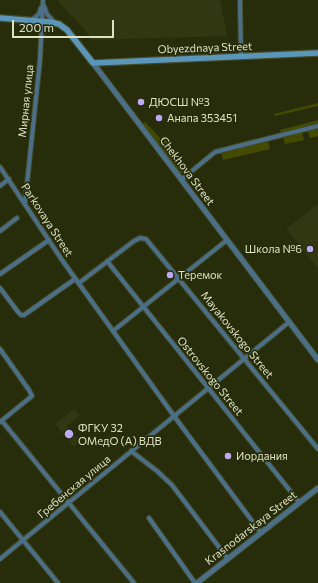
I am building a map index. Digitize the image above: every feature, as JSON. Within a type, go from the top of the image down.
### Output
[{"type":"main road","points":[[0,18],[54,22]]},
{"type":"main road","name":"Chekhova Street","points":[[54,22],[67,30],[93,63]]},
{"type":"main road","name":"Obyezdnaya Street","points":[[93,63],[318,53]]},
{"type":"street","points":[[240,0],[241,56]]},
{"type":"street","points":[[32,20],[39,14],[43,2]]},
{"type":"street","points":[[43,2],[47,14],[54,22]]},
{"type":"street","name":"Мирная улица","points":[[25,203],[40,60],[43,2]]},
{"type":"street","name":"Chekhova Street","points":[[93,63],[318,360]]},
{"type":"street","points":[[181,180],[215,152],[318,126]]},
{"type":"street","name":"Parkovaya Street","points":[[0,167],[75,279],[261,533]]},
{"type":"street","points":[[0,186],[9,179]]},
{"type":"street","points":[[0,230],[17,218]]},
{"type":"street","name":"Mayakovskogo Street","points":[[107,261],[140,238],[150,242],[318,449]]},
{"type":"street","points":[[0,274],[49,240]]},
{"type":"street","points":[[113,331],[227,240]]},
{"type":"street","points":[[79,283],[107,261]]},
{"type":"street","name":"Ostrovskogo Street","points":[[107,261],[299,502]]},
{"type":"street","points":[[0,288],[18,312],[24,315],[75,279]]},
{"type":"street","name":"Гребенская улица","points":[[0,559],[289,322]]},
{"type":"street","points":[[0,349],[30,390],[32,396],[1,422],[134,583]]},
{"type":"street","points":[[131,451],[157,471],[172,485],[228,559]]},
{"type":"street","name":"Krasnodarskaya Street","points":[[196,583],[318,488]]},
{"type":"street","points":[[0,512],[58,583]]},
{"type":"street","points":[[149,518],[196,583]]},
{"type":"shaded area","points":[[57,0],[220,0],[227,36],[91,40],[84,29]]},
{"type":"shaded area","points":[[318,103],[318,106],[275,116],[274,114]]},
{"type":"shaded area","points":[[318,120],[318,125],[281,134],[280,130]]},
{"type":"shaded area","points":[[145,122],[160,138],[163,136],[188,168],[181,174],[142,124]]},
{"type":"shaded area","points":[[318,128],[318,136],[310,138],[308,131]]},
{"type":"shaded area","points":[[302,132],[304,140],[285,144],[283,137]]},
{"type":"shaded area","points":[[268,141],[270,149],[223,160],[221,152]]},
{"type":"shaded area","name":"Школа №6","points":[[318,204],[318,269],[286,229]]},
{"type":"shaded area","name":"ФГКУ 32 ОМедО (А) ВДВ","points":[[74,409],[80,415],[67,426],[80,442],[74,447],[55,424]]},
{"type":"place","name":"ДЮСШ №3","points":[[141,102]]},
{"type":"place","name":"Анапа 353451","points":[[159,118]]},
{"type":"place","name":"Школа №6","points":[[310,249]]},
{"type":"place","name":"Теремок","points":[[170,275]]},
{"type":"place","name":"ФГКУ 32 ОМедО (А) ВДВ","points":[[69,434]]},
{"type":"place","name":"Иордания","points":[[228,456]]}]
